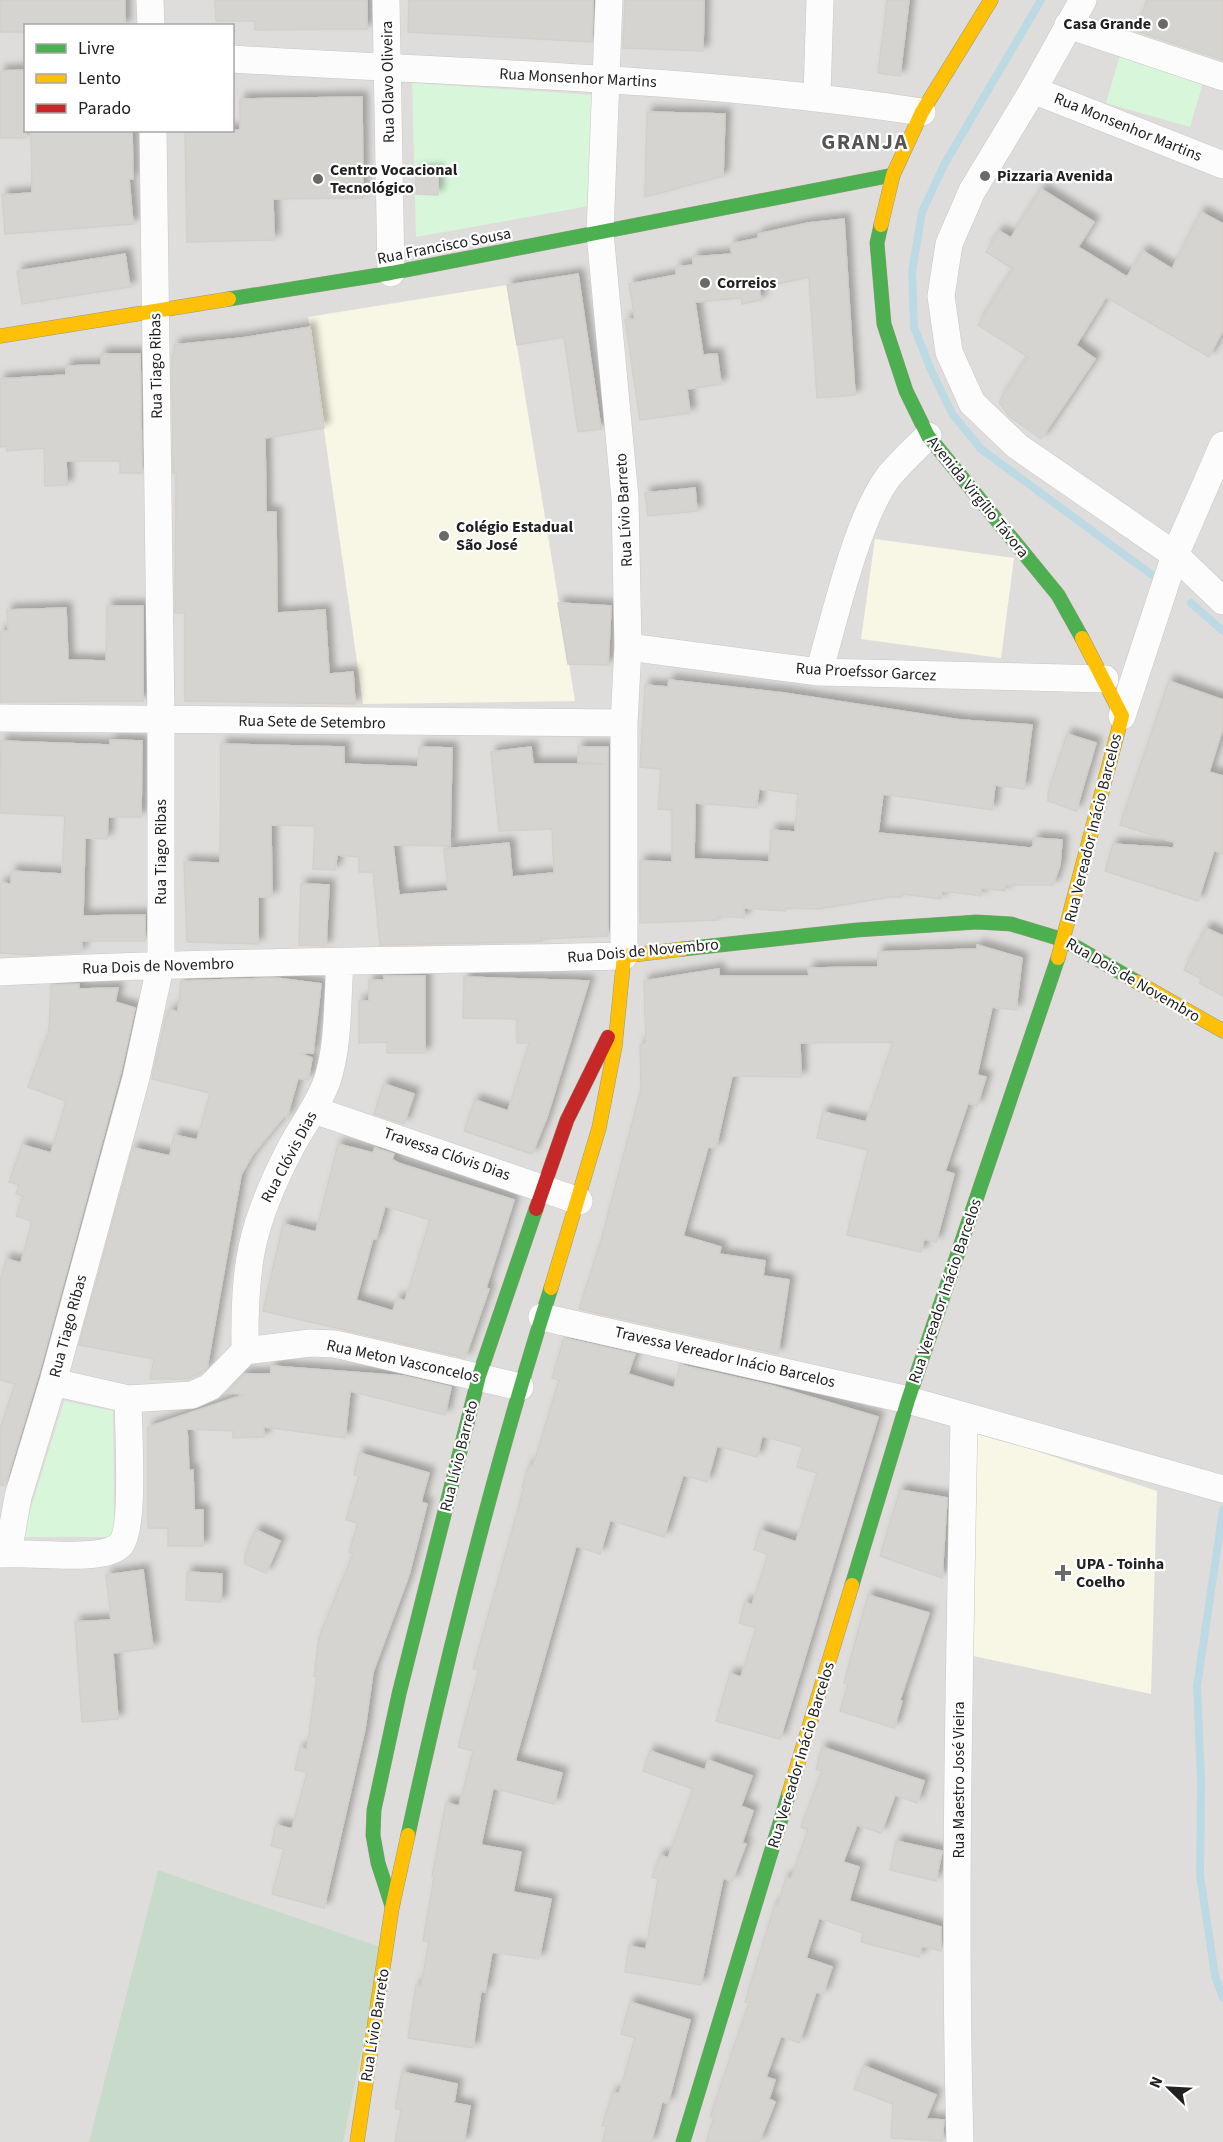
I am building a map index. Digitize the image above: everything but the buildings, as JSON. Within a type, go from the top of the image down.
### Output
[{"type":"street","points":[[150,0],[151,24]]},
{"type":"street","name":"Rua Olavo Oliveira","points":[[386,0],[391,273]]},
{"type":"street","name":"Rua Lívio Barreto","points":[[357,2142],[392,1908],[436,1706],[520,1387],[579,1201],[608,1089],[617,1020],[624,956],[624,723],[628,647],[625,498],[600,232],[609,0]]},
{"type":"street","points":[[817,96],[820,0]]},
{"type":"street","name":"Avenida Virgílio Távora","points":[[991,0],[922,112],[893,175],[877,243],[884,324],[906,391],[928,436],[1058,594],[1105,679],[1122,716]]},
{"type":"street","points":[[1083,0],[1033,90],[972,191],[949,244],[941,296],[949,352],[972,403],[1017,446],[1176,555],[1223,601]]},
{"type":"street","points":[[1068,25],[1223,77]]},
{"type":"street","name":"Rua Monsenhor Martins","points":[[234,59],[606,78],[817,96],[922,112]]},
{"type":"street","name":"Rua Monsenhor Martins","points":[[1033,90],[1223,165]]},
{"type":"street","name":"Rua Tiago Ribas","points":[[4,1554],[9,1495],[53,1382],[136,1078],[161,963],[161,720],[153,132]]},
{"type":"street","name":"Rua Francisco Sousa","points":[[0,336],[391,273],[893,175]]},
{"type":"street","points":[[819,672],[849,570],[873,503],[890,476],[928,436]]},
{"type":"street","name":"Rua Vereador Inácio Barcelos","points":[[683,2142],[908,1400],[1064,940],[1122,716],[1176,555],[1223,445]]},
{"type":"street","name":"Rua Proefssor Garcez","points":[[628,647],[819,672],[1105,679]]},
{"type":"street","name":"Rua Sete de Setembro","points":[[0,718],[624,723]]},
{"type":"street","name":"Rua Dois de Novembro","points":[[0,972],[161,963],[340,963],[624,956],[857,930],[977,922],[1011,924],[1064,940],[1223,1031]]},
{"type":"street","name":"Rua Clóvis Dias","points":[[245,1351],[246,1272],[259,1212],[291,1147],[314,1110],[327,1080],[340,963]]},
{"type":"street","name":"Rua Lívio Barreto","points":[[392,1908],[378,1863],[373,1836],[374,1810],[399,1694],[479,1376],[567,1120],[617,1020]]},
{"type":"street","name":"Travessa Clóvis Dias","points":[[314,1110],[543,1186],[579,1201]]},
{"type":"street","name":"Travessa Vereador Inácio Barcelos","points":[[542,1317],[908,1400],[1223,1489]]},
{"type":"street","name":"Rua Meton Vasconcelos","points":[[245,1351],[310,1343],[335,1344],[520,1387]]},
{"type":"street","points":[[53,1382],[128,1399],[203,1392],[245,1351]]},
{"type":"street","points":[[4,1554],[96,1554],[114,1550],[122,1544],[126,1534],[129,1510],[128,1399]]},
{"type":"street","name":"Rua Maestro José Vieira","points":[[960,2142],[957,2046],[958,1761],[964,1417]]},
{"type":"shaded area","points":[[0,0],[1223,0],[1223,2142],[0,2142]]},
{"type":"shaded area","name":"Colégio Estadual São José","points":[[507,285],[575,701],[363,704],[308,317]]},
{"type":"shaded area","points":[[875,539],[1014,558],[1001,658],[861,639]]},
{"type":"shaded area","name":"UPA - Toinha Coelho","points":[[973,1430],[1157,1491],[1151,1694],[969,1655]]},
{"type":"shaded area","points":[[158,1870],[383,1948],[343,2142],[89,2142]]},
{"type":"green space","points":[[1120,55],[1204,79],[1190,127],[1106,103]]},
{"type":"green space","points":[[412,83],[593,95],[589,206],[416,237]]},
{"type":"green space","points":[[64,1401],[113,1411],[114,1537],[22,1537]]},
{"type":"waterway","points":[[1041,0],[945,163],[922,212],[912,272],[914,327],[931,370],[953,415],[981,449],[1152,575]]},
{"type":"waterway","points":[[1191,603],[1223,631]]},
{"type":"waterway","points":[[1223,1510],[1197,1686],[1201,1782],[1200,1875],[1215,1976],[1223,1998]]},
{"type":"traffic: fast","points":[[229,299],[391,273],[893,175]]},
{"type":"traffic: fast","points":[[881,225],[877,243],[884,324],[906,391],[928,436],[1058,595],[1082,638]]},
{"type":"traffic: fast","points":[[683,949],[857,930],[977,922],[1011,924],[1064,940],[1137,982]]},
{"type":"traffic: fast","points":[[852,1585],[908,1400],[1058,958]]},
{"type":"traffic: fast","points":[[392,1906],[378,1863],[373,1835],[374,1810],[399,1694],[479,1376],[536,1209]]},
{"type":"traffic: fast","points":[[408,1835],[473,1560],[510,1424],[551,1288]]},
{"type":"traffic: fast","points":[[683,2142],[789,1793]]},
{"type":"traffic: slow","points":[[881,225],[893,175],[922,112],[991,0]]},
{"type":"traffic: slow","points":[[0,336],[229,299]]},
{"type":"traffic: slow","points":[[1058,958],[1122,716],[1082,638]]},
{"type":"traffic: slow","points":[[551,1288],[599,1128],[615,1046],[624,956],[683,949]]},
{"type":"traffic: slow","points":[[1137,982],[1223,1031]]},
{"type":"traffic: slow","points":[[789,1793],[852,1585]]},
{"type":"traffic: slow","points":[[357,2142],[392,1908],[408,1835]]},
{"type":"traffic: jam","points":[[536,1209],[567,1120],[608,1037]]},
{"type":"place","name":"Casa Grande","points":[[1163,24]]},
{"type":"place","name":"Pizzaria Avenida","points":[[985,176]]},
{"type":"place","name":"Centro Vocacional Tecnológico","points":[[318,179]]},
{"type":"place","name":"Correios","points":[[705,283]]},
{"type":"place","name":"Colégio Estadual São José","points":[[444,536]]},
{"type":"place","name":"UPA - Toinha Coelho","points":[[1063,1573]]},
{"type":"district","name":"GRANJA","points":[[865,142]]}]
